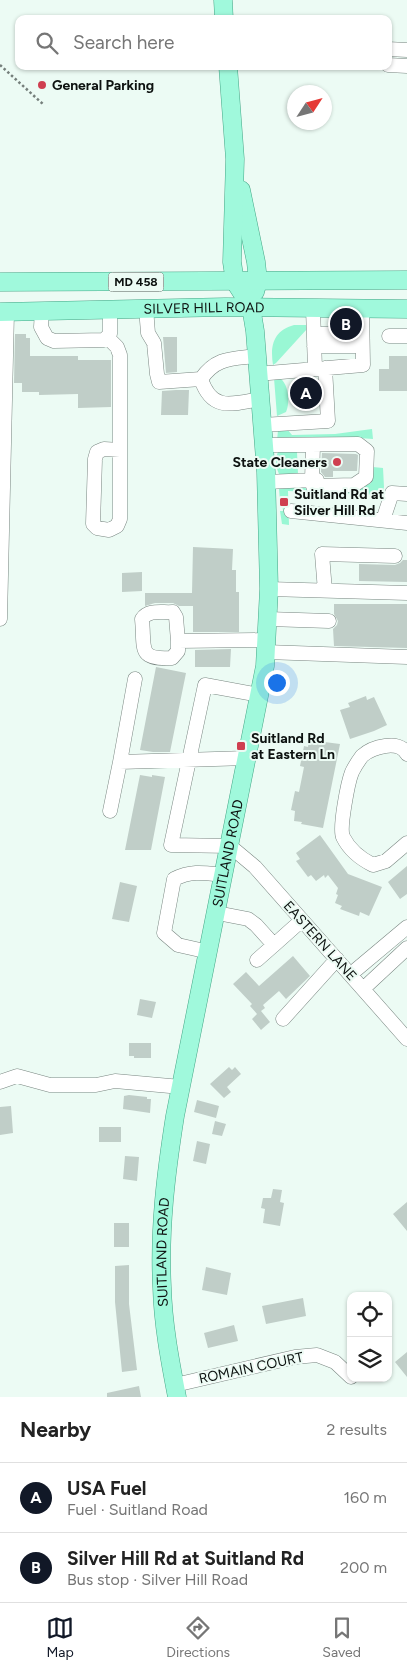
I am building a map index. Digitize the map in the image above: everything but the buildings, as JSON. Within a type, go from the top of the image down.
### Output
[{"type":"main road","points":[[222,0],[224,15]]},
{"type":"main road","name":"SUITLAND ROAD","points":[[176,1391],[167,1343],[162,1288],[164,1190],[181,1087],[260,696],[268,619],[266,482],[255,331],[251,307],[235,282],[232,262],[235,159],[228,70]]},
{"type":"main road","name":"SUITLAND ROAD","points":[[235,159],[258,281],[251,307]]},
{"type":"main road","name":"SILVER HILL ROAD","points":[[0,282],[407,280]]},
{"type":"main road","name":"SILVER HILL ROAD","points":[[4,312],[251,307],[407,309]]},
{"type":"street","points":[[392,48],[407,50]]},
{"type":"street","points":[[392,65],[407,66]]},
{"type":"street","points":[[146,308],[148,333],[154,344],[159,382],[201,379]]},
{"type":"street","points":[[262,425],[328,421],[314,340],[313,308]]},
{"type":"street","points":[[201,379],[214,364],[224,360],[257,365],[320,368],[363,365],[362,308]]},
{"type":"street","points":[[42,311],[41,327],[47,338],[54,341],[104,340],[110,334],[110,309]]},
{"type":"street","points":[[0,619],[4,312]]},
{"type":"street","points":[[389,336],[407,336]]},
{"type":"street","points":[[108,338],[117,347],[120,355],[120,450],[120,519],[116,526],[109,530],[97,528],[93,524],[95,459],[97,452],[104,449],[120,450]]},
{"type":"street","points":[[314,340],[362,340]]},
{"type":"street","points":[[201,379],[205,392],[220,404],[234,404],[260,399]]},
{"type":"street","points":[[264,445],[358,444],[367,451],[366,477]]},
{"type":"street","points":[[313,445],[313,486],[354,485],[366,477]]},
{"type":"street","points":[[333,479],[366,477]]},
{"type":"street","points":[[266,482],[314,480]]},
{"type":"street","points":[[383,520],[392,493],[407,494]]},
{"type":"street","points":[[291,511],[407,523]]},
{"type":"street","points":[[324,591],[322,554],[395,556]]},
{"type":"street","points":[[269,590],[407,593]]},
{"type":"street","points":[[268,619],[329,621]]},
{"type":"street","points":[[178,641],[407,657]]},
{"type":"street","points":[[110,811],[135,679]]},
{"type":"street","points":[[230,846],[171,845],[206,685],[260,696]]},
{"type":"street","points":[[407,754],[405,750],[396,745],[384,746],[363,756],[352,773],[340,826],[343,836],[360,858],[373,865],[386,861],[407,843]]},
{"type":"street","points":[[120,762],[247,758]]},
{"type":"street","name":"EASTERN LANE","points":[[230,846],[255,867],[407,1039]]},
{"type":"street","points":[[209,952],[178,945],[164,933],[174,879],[186,873],[203,872],[224,875]]},
{"type":"street","points":[[217,913],[248,919],[274,945]]},
{"type":"street","points":[[257,960],[302,920]]},
{"type":"street","points":[[351,974],[407,927]]},
{"type":"street","points":[[363,989],[407,948]]},
{"type":"street","points":[[283,1019],[337,959]]},
{"type":"street","points":[[0,1082],[17,1076],[50,1085],[96,1085],[115,1081],[181,1087]]},
{"type":"street","name":"ROMAIN COURT","points":[[176,1391],[295,1357],[317,1355],[335,1362],[347,1374]]},
{"type":"path","points":[[0,65],[44,105]]},
{"type":"green space","points":[[294,325],[308,325],[307,329],[273,365],[272,352],[274,340],[281,331]]},
{"type":"green space","points":[[274,378],[281,379],[284,382],[288,395],[286,412],[277,416]]},
{"type":"green space","points":[[287,429],[292,435],[335,434],[372,429],[373,439],[277,441],[278,430]]},
{"type":"green space","points":[[278,452],[297,452],[298,474],[279,474],[276,463]]},
{"type":"green space","points":[[373,467],[383,468],[384,487],[382,495],[288,491],[289,525],[282,524],[280,511],[283,511],[282,501],[280,501],[280,485],[304,486],[307,490],[358,489],[371,483]]},
{"type":"place","name":"General Parking","points":[[42,85]]},
{"type":"place","name":"Silver Hill Rd at Suitland Rd","points":[[346,324]]},
{"type":"place","name":"USA Fuel","points":[[306,393]]},
{"type":"place","name":"State Cleaners","points":[[337,462]]},
{"type":"place","name":"Suitland Rd at Silver Hill Rd","points":[[284,502]]},
{"type":"place","name":"Suitland Rd at Eastern Ln","points":[[241,746]]}]
